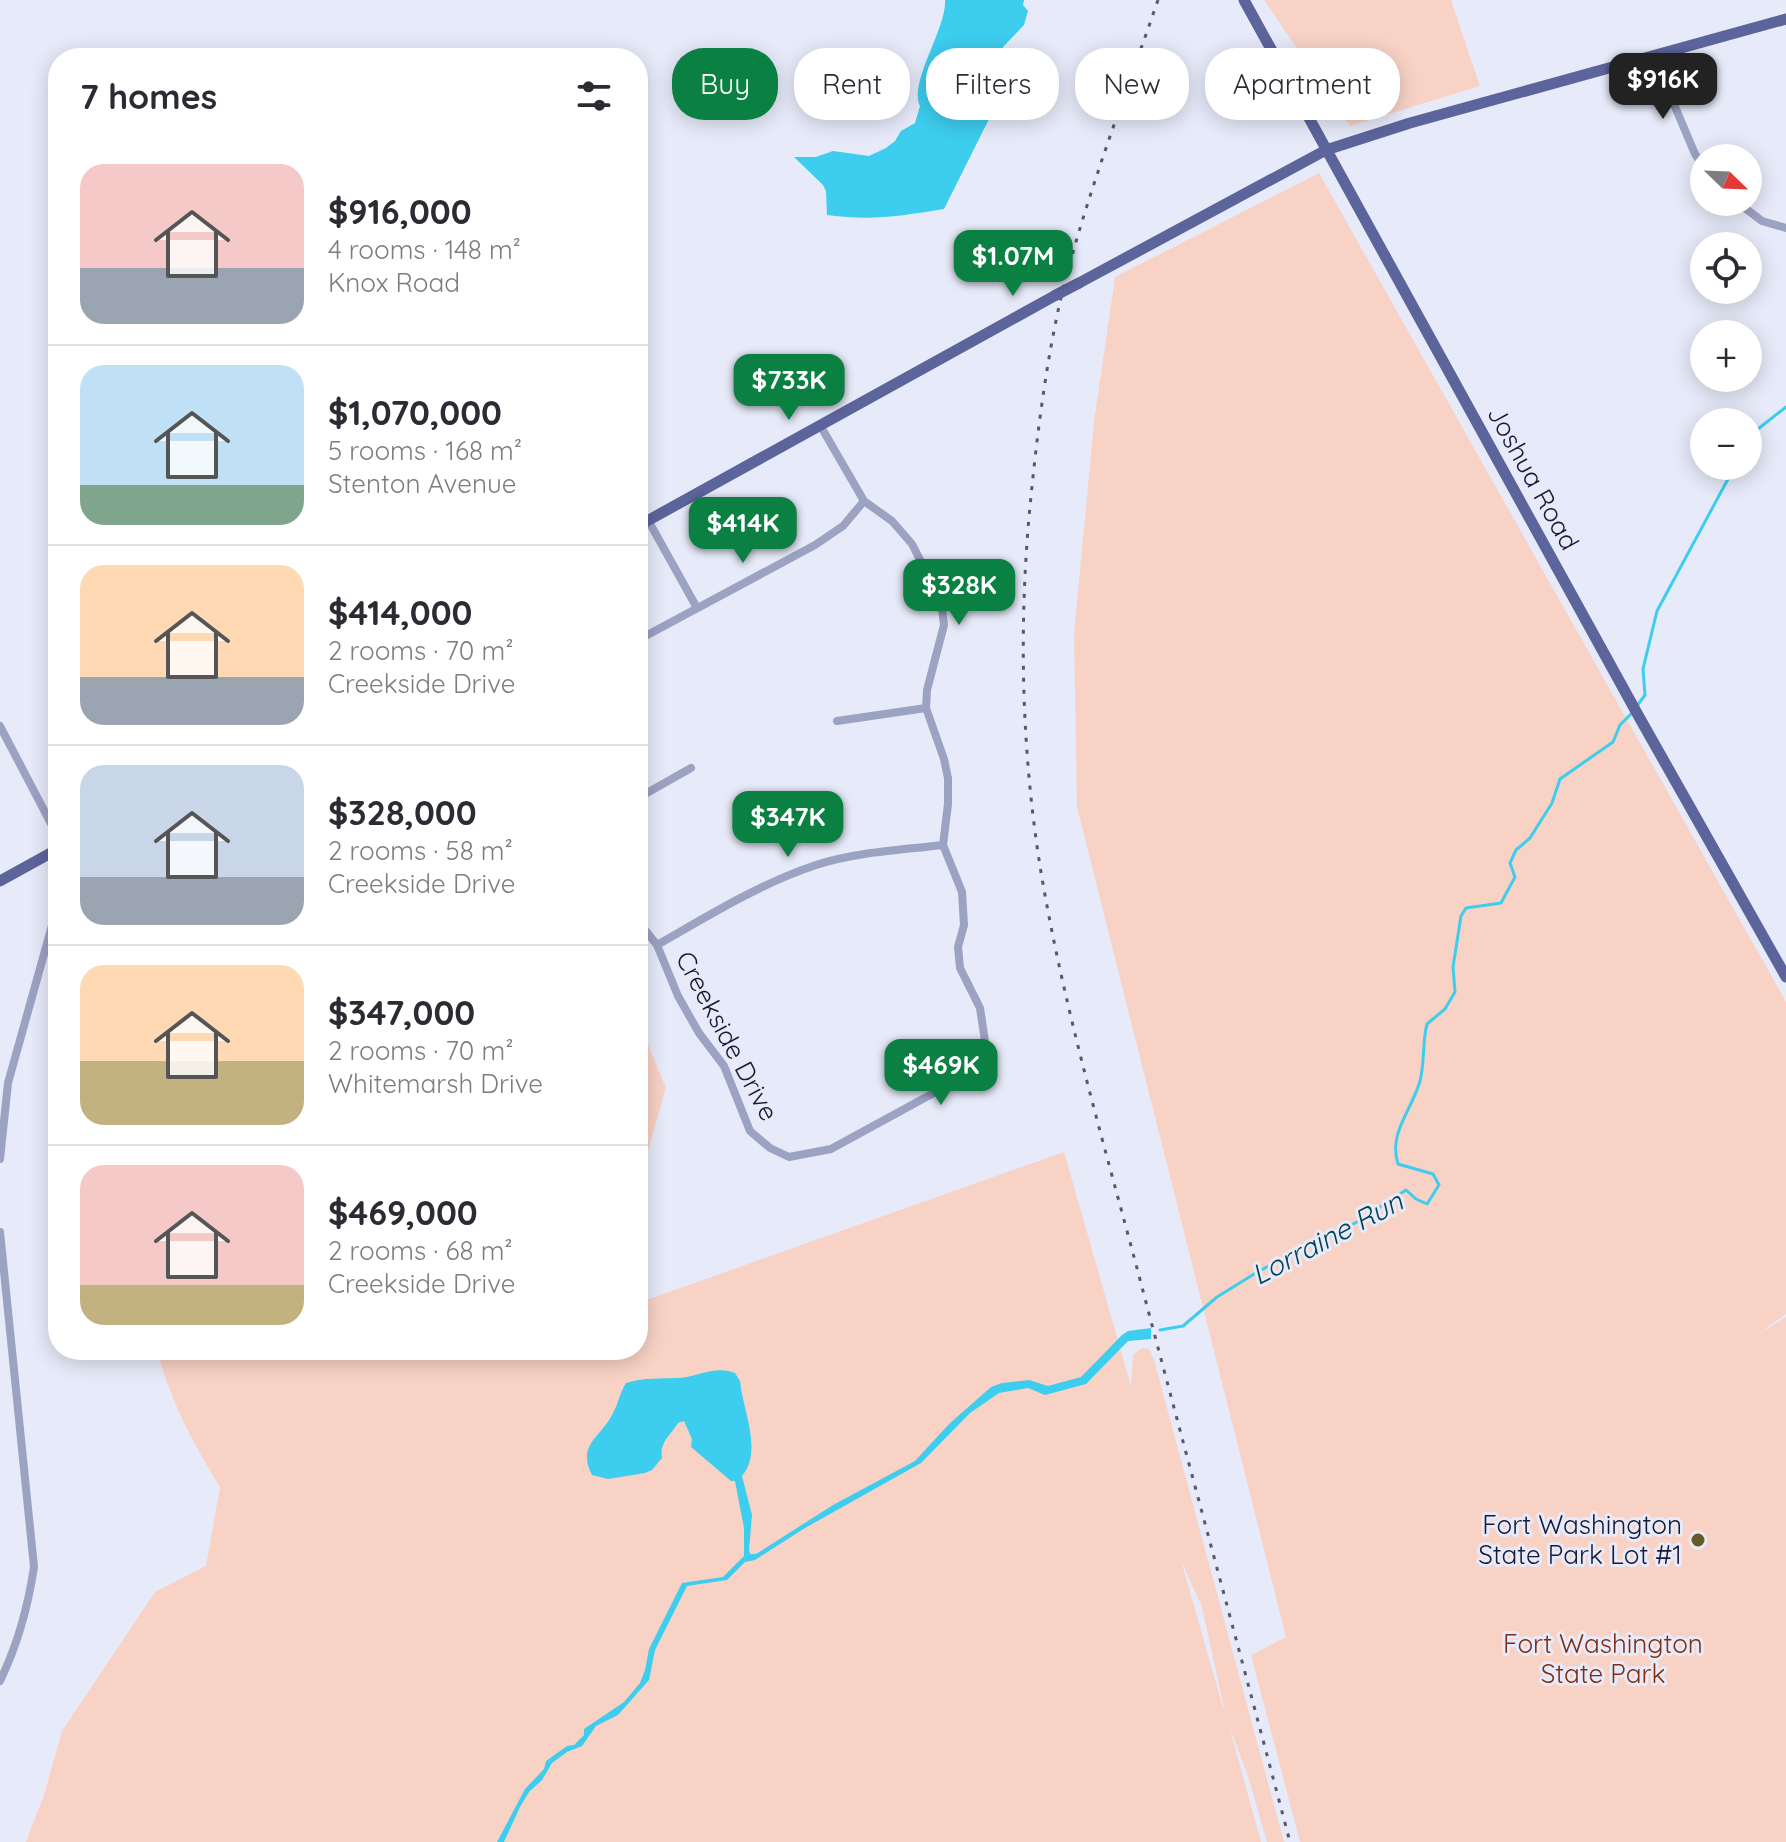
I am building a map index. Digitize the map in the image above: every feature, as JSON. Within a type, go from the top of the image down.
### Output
[{"type":"main road","name":"Joshua Road","points":[[1244,0],[1786,977]]},
{"type":"main road","points":[[648,520],[1326,150],[1410,123],[1786,19]]},
{"type":"main road","points":[[0,881],[48,855]]},
{"type":"street","points":[[1654,57],[1691,144]]},
{"type":"street","points":[[1755,216],[1786,228]]},
{"type":"street","name":"Creekside Drive","points":[[648,934],[657,945],[678,996],[699,1033],[724,1066],[750,1131],[770,1148],[789,1157],[831,1149],[941,1089],[968,1070],[985,1041],[980,1008],[960,968],[958,947],[964,925],[962,892],[943,845],[948,778],[926,708],[927,690],[944,625],[942,609],[912,544],[892,521],[864,501],[820,425]]},
{"type":"street","points":[[648,635],[815,545],[843,526],[864,501]]},
{"type":"street","points":[[648,531],[697,608]]},
{"type":"street","points":[[837,721],[926,708]]},
{"type":"street","points":[[0,726],[48,818]]},
{"type":"street","points":[[648,792],[691,768]]},
{"type":"street","points":[[657,945],[771,882],[818,864],[943,845]]},
{"type":"street","points":[[0,1159],[8,1083],[48,940]]},
{"type":"street","points":[[0,1232],[34,1567],[24,1620],[0,1681]]},
{"type":"green space","points":[[1264,0],[1451,0],[1480,86],[1400,111],[1400,48],[1297,48]]},
{"type":"green space","points":[[1346,120],[1370,120],[1350,126]]},
{"type":"green space","name":"Fort Washington State Park","points":[[1319,173],[1786,1002],[1786,1314],[1755,1336],[1786,1317],[1786,1842],[1300,1842],[1251,1655],[1286,1637],[1077,807],[1074,634],[1094,422],[1115,277]]},
{"type":"green space","points":[[648,1044],[666,1088],[648,1151]]},
{"type":"green space","points":[[1064,1152],[1131,1386],[1133,1355],[1142,1348],[1149,1349],[1154,1360],[1284,1842],[1267,1842],[1247,1773],[1229,1726],[1261,1842],[26,1842],[44,1795],[62,1731],[155,1592],[206,1566],[220,1487],[183,1421],[160,1360],[648,1360],[648,1299]],"holes":[[[1181,1560],[1202,1607],[1223,1708]]]},
{"type":"water","points":[[945,0],[1024,0],[1023,5],[1028,11],[1024,25],[1003,48],[931,48]]},
{"type":"water","points":[[926,62],[926,120],[988,120],[944,209],[872,218],[827,215],[823,185],[794,157],[816,157],[833,151],[869,156],[886,148],[901,131],[915,123],[920,106],[919,84]]},
{"type":"water","points":[[1151,1328],[1151,1339],[1128,1341],[1086,1384],[1045,1395],[1028,1388],[999,1393],[970,1413],[921,1463],[805,1528],[755,1560],[745,1562],[727,1580],[687,1586],[655,1650],[649,1680],[618,1715],[596,1726],[582,1746],[552,1763],[542,1780],[529,1792],[504,1842],[497,1842],[525,1789],[544,1769],[546,1761],[567,1746],[574,1745],[584,1735],[584,1729],[624,1702],[640,1683],[649,1649],[682,1583],[723,1577],[744,1556],[744,1528],[735,1481],[731,1481],[691,1447],[692,1439],[684,1421],[678,1423],[666,1439],[662,1458],[652,1470],[608,1479],[592,1475],[587,1456],[589,1448],[615,1409],[626,1383],[713,1371],[735,1373],[740,1381],[750,1430],[751,1455],[742,1476],[752,1515],[749,1550],[750,1554],[756,1554],[833,1505],[915,1461],[949,1424],[991,1387],[1029,1380],[1048,1386],[1081,1377],[1122,1335],[1128,1331]]},
{"type":"waterway","name":"Lorraine Run","points":[[1762,426],[1786,407]]},
{"type":"waterway","name":"Lorraine Run","points":[[1637,706],[1645,695],[1643,669],[1657,611],[1727,480]]},
{"type":"waterway","name":"Lorraine Run","points":[[1160,1330],[1183,1326],[1217,1297],[1259,1271],[1357,1222],[1406,1190],[1427,1204],[1439,1185],[1433,1174],[1398,1164],[1396,1142],[1420,1081],[1427,1024],[1445,1009],[1455,992],[1453,967],[1461,916],[1466,908],[1501,903],[1515,877],[1510,863],[1516,850],[1530,838],[1552,803],[1560,779],[1613,742],[1620,725],[1632,713]]},
{"type":"railway","points":[[1158,0],[1084,216],[1052,340],[1027,544],[1023,642],[1026,739],[1043,884],[1074,1031],[1290,1842]]},
{"type":"place","name":"Fort Washington State Park Lot #1","points":[[1698,1540]]}]
